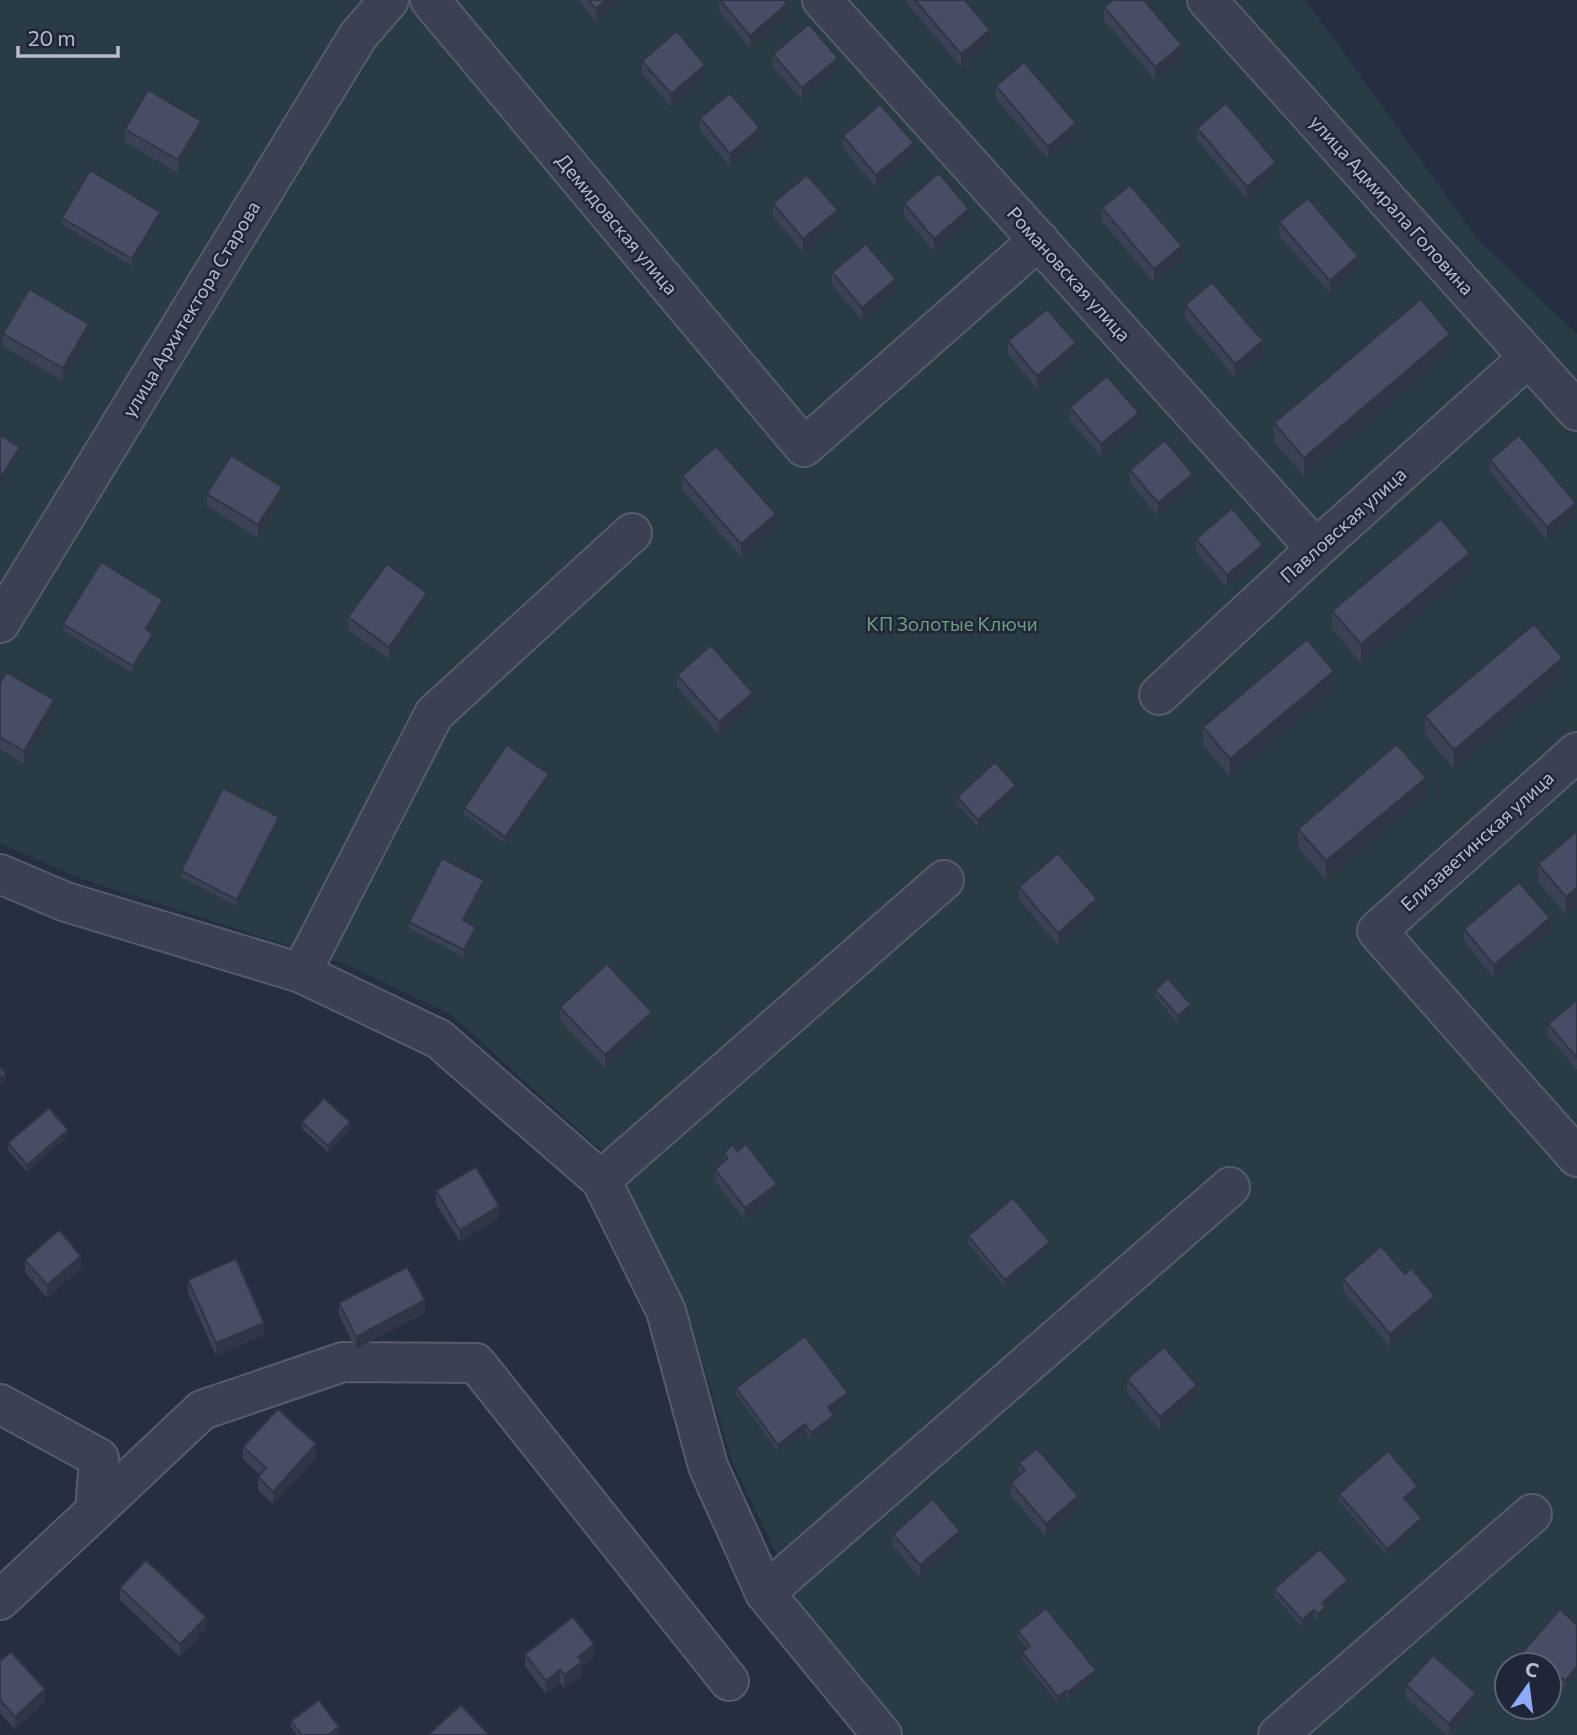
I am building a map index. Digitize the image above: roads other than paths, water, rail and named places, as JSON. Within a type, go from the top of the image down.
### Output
[{"type":"street","name":"улица Архитектора Старова","points":[[0,623],[358,36],[389,0]]},
{"type":"street","name":"Демидовская улица","points":[[430,0],[804,447],[1039,240]]},
{"type":"street","name":"Романовская улица","points":[[822,0],[1316,550]]},
{"type":"street","name":"улица Адмирала Головина","points":[[1208,0],[1577,411]]},
{"type":"street","name":"Павловская улица","points":[[1159,695],[1530,357]]},
{"type":"street","points":[[301,973],[434,714],[632,533]]},
{"type":"street","name":"Елизаветинская улица","points":[[1577,752],[1377,931],[1577,1157]]},
{"type":"street","points":[[0,874],[66,902],[301,973],[439,1039],[601,1180],[666,1311],[708,1466],[765,1593],[882,1735]]},
{"type":"street","points":[[601,1180],[944,880]]},
{"type":"street","points":[[765,1593],[1230,1187]]},
{"type":"street","points":[[0,1600],[202,1410],[343,1362],[475,1363],[729,1681]]},
{"type":"street","points":[[0,1404],[99,1458],[95,1511]]},
{"type":"street","points":[[1278,1735],[1532,1514]]},
{"type":"park label","name":"КП Золотые Ключи","points":[[952,624]]}]
